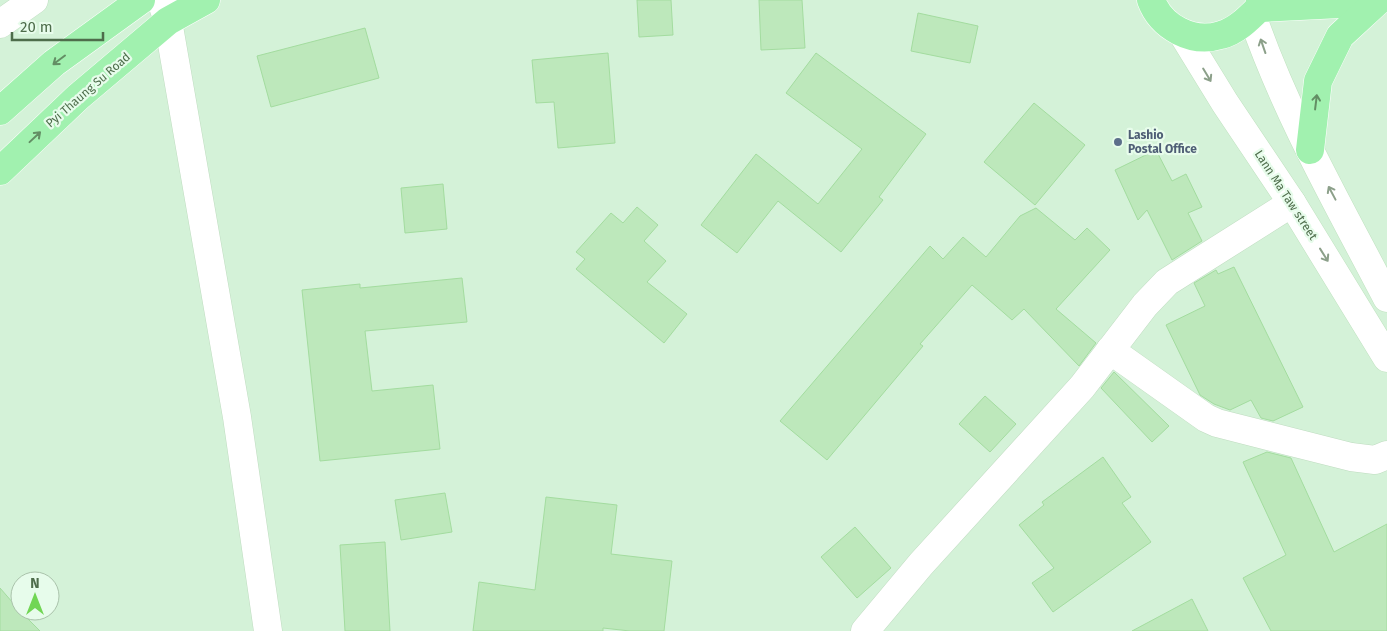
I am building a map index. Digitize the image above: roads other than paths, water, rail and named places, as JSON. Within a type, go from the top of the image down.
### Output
[{"type":"main road","points":[[0,111],[54,63],[141,0]]},
{"type":"main road","name":"Pyi Thaung Su Road","points":[[0,171],[78,97],[164,11],[206,0]]},
{"type":"main road","points":[[1146,3],[1166,24],[1182,33],[1201,37],[1220,36],[1237,28],[1257,8],[1340,4],[1357,0]]},
{"type":"main road","points":[[1310,150],[1318,81],[1340,36],[1379,0]]},
{"type":"street","points":[[0,24],[34,0]]},
{"type":"street","points":[[1257,8],[1270,68],[1310,150],[1387,298]]},
{"type":"street","points":[[164,11],[237,417],[268,631]]},
{"type":"street","name":"Lann Ma Taw street","points":[[1182,33],[1225,103],[1292,202],[1387,358]]},
{"type":"street","points":[[865,631],[921,564],[1082,386],[1145,305],[1167,282],[1292,202]]},
{"type":"street","points":[[1110,350],[1217,424],[1351,457],[1375,460],[1387,455]]},
{"type":"place","name":"Lashio Postal Office","points":[[1118,142]]}]
